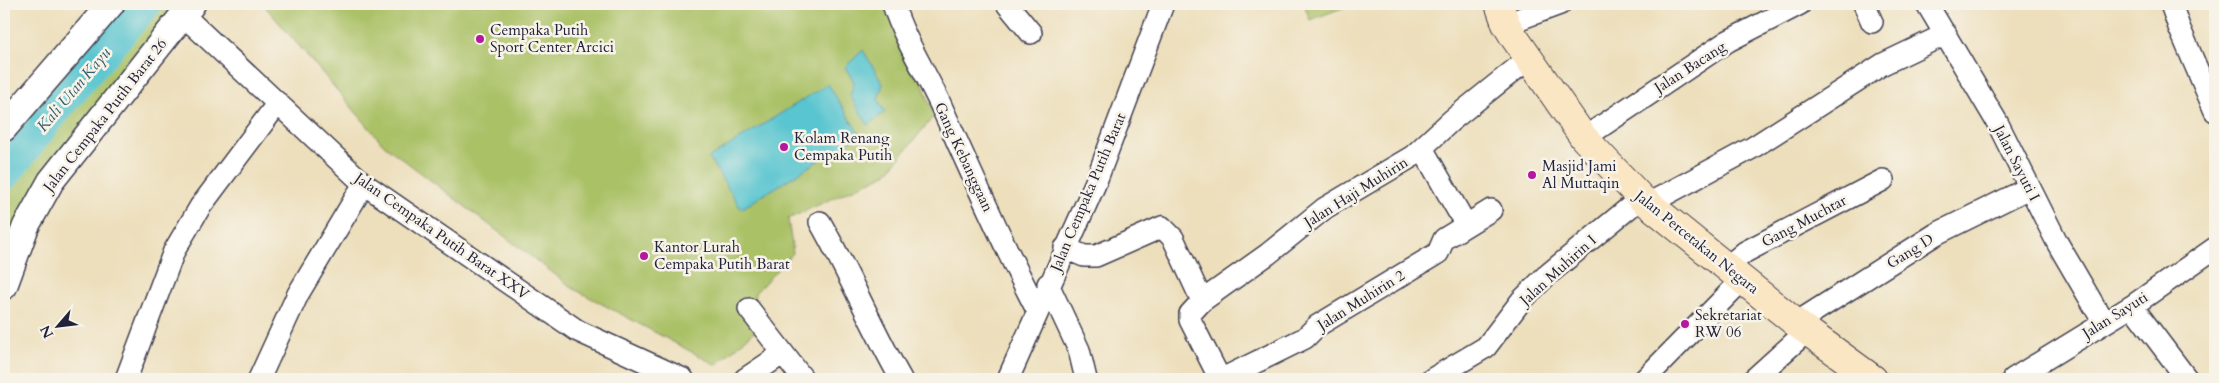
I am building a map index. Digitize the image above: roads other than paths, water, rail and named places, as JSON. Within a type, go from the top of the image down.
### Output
[{"type":"main road","name":"Jalan Percetakan Negara","points":[[1502,14],[1528,59],[1584,138],[1644,201],[1801,327],[1872,379]]},
{"type":"street","points":[[4,128],[111,4]]},
{"type":"street","name":"Gang Kebanggaan","points":[[893,4],[901,29],[944,112],[948,125],[1008,255],[1037,310]]},
{"type":"street","points":[[899,4],[928,64]]},
{"type":"street","points":[[1007,4],[1031,33]]},
{"type":"street","name":"Jalan Cempaka Putih Barat","points":[[1008,379],[1048,284],[1095,184],[1163,4]]},
{"type":"street","points":[[1502,14],[1560,4]]},
{"type":"street","name":"Jalan Bacang","points":[[1584,138],[1770,10],[1800,4]]},
{"type":"street","name":"Jalan Sayuti I","points":[[1928,4],[1997,122],[2058,244],[2104,323]]},
{"type":"street","points":[[2171,4],[2215,111]]},
{"type":"street","name":"Jalan Cempaka Putih Barat XXV","points":[[187,10],[278,103],[364,184],[578,331],[683,379]]},
{"type":"street","name":"Jalan Cempaka Putih Barat 26","points":[[4,286],[26,226],[51,182],[187,10]]},
{"type":"street","name":"Jalan Muhirin I","points":[[1432,379],[1486,347],[1521,301],[1546,276],[1644,201],[1752,148],[1883,64],[1946,34]]},
{"type":"street","name":"Jalan Haji Muhirin","points":[[1221,379],[1190,320],[1190,314],[1202,301],[1268,254],[1325,208],[1413,156],[1452,120],[1528,59]]},
{"type":"street","points":[[126,379],[174,251],[200,207],[278,103]]},
{"type":"street","points":[[1422,148],[1466,225]]},
{"type":"street","name":"Gang Muchtar","points":[[1645,379],[1735,273],[1745,252],[1884,180]]},
{"type":"street","points":[[262,378],[298,294],[364,184]]},
{"type":"street","name":"Gang D","points":[[1754,379],[1801,327],[1929,238],[2029,188]]},
{"type":"street","name":"Jalan Muhirin 2","points":[[1221,379],[1306,338],[1317,326],[1438,253],[1444,239],[1490,210]]},
{"type":"street","points":[[820,222],[843,263],[901,379]]},
{"type":"street","points":[[1065,248],[1084,256],[1096,256],[1162,227],[1173,238],[1202,301]]},
{"type":"street","name":"Jalan Sayuti","points":[[2013,379],[2132,306],[2215,248]]},
{"type":"street","points":[[1048,284],[1079,350],[1086,379]]},
{"type":"street","points":[[2132,306],[2179,376]]},
{"type":"street","points":[[749,308],[782,354],[803,379]]},
{"type":"street","points":[[745,379],[782,354]]},
{"type":"water","points":[[863,50],[883,84],[878,99],[885,112],[868,125],[850,96],[854,82],[845,67]]},
{"type":"water","name":"Kolam Renang Cempaka Putih","points":[[828,84],[860,135],[741,209],[709,158]]},
{"type":"waterway","name":"Kali Utan Kayu","points":[[4,175],[59,105],[145,4]]},
{"type":"place","name":"Cempaka Putih Sport Center Arcici","points":[[480,39]]},
{"type":"place","name":"Kolam Renang Cempaka Putih","points":[[784,147]]},
{"type":"place","name":"Masjid Jami Al Muttaqin","points":[[1532,175]]},
{"type":"place","name":"Kantor Lurah Cempaka Putih Barat","points":[[644,256]]},
{"type":"place","name":"Sekretariat RW 06","points":[[1685,324]]}]
